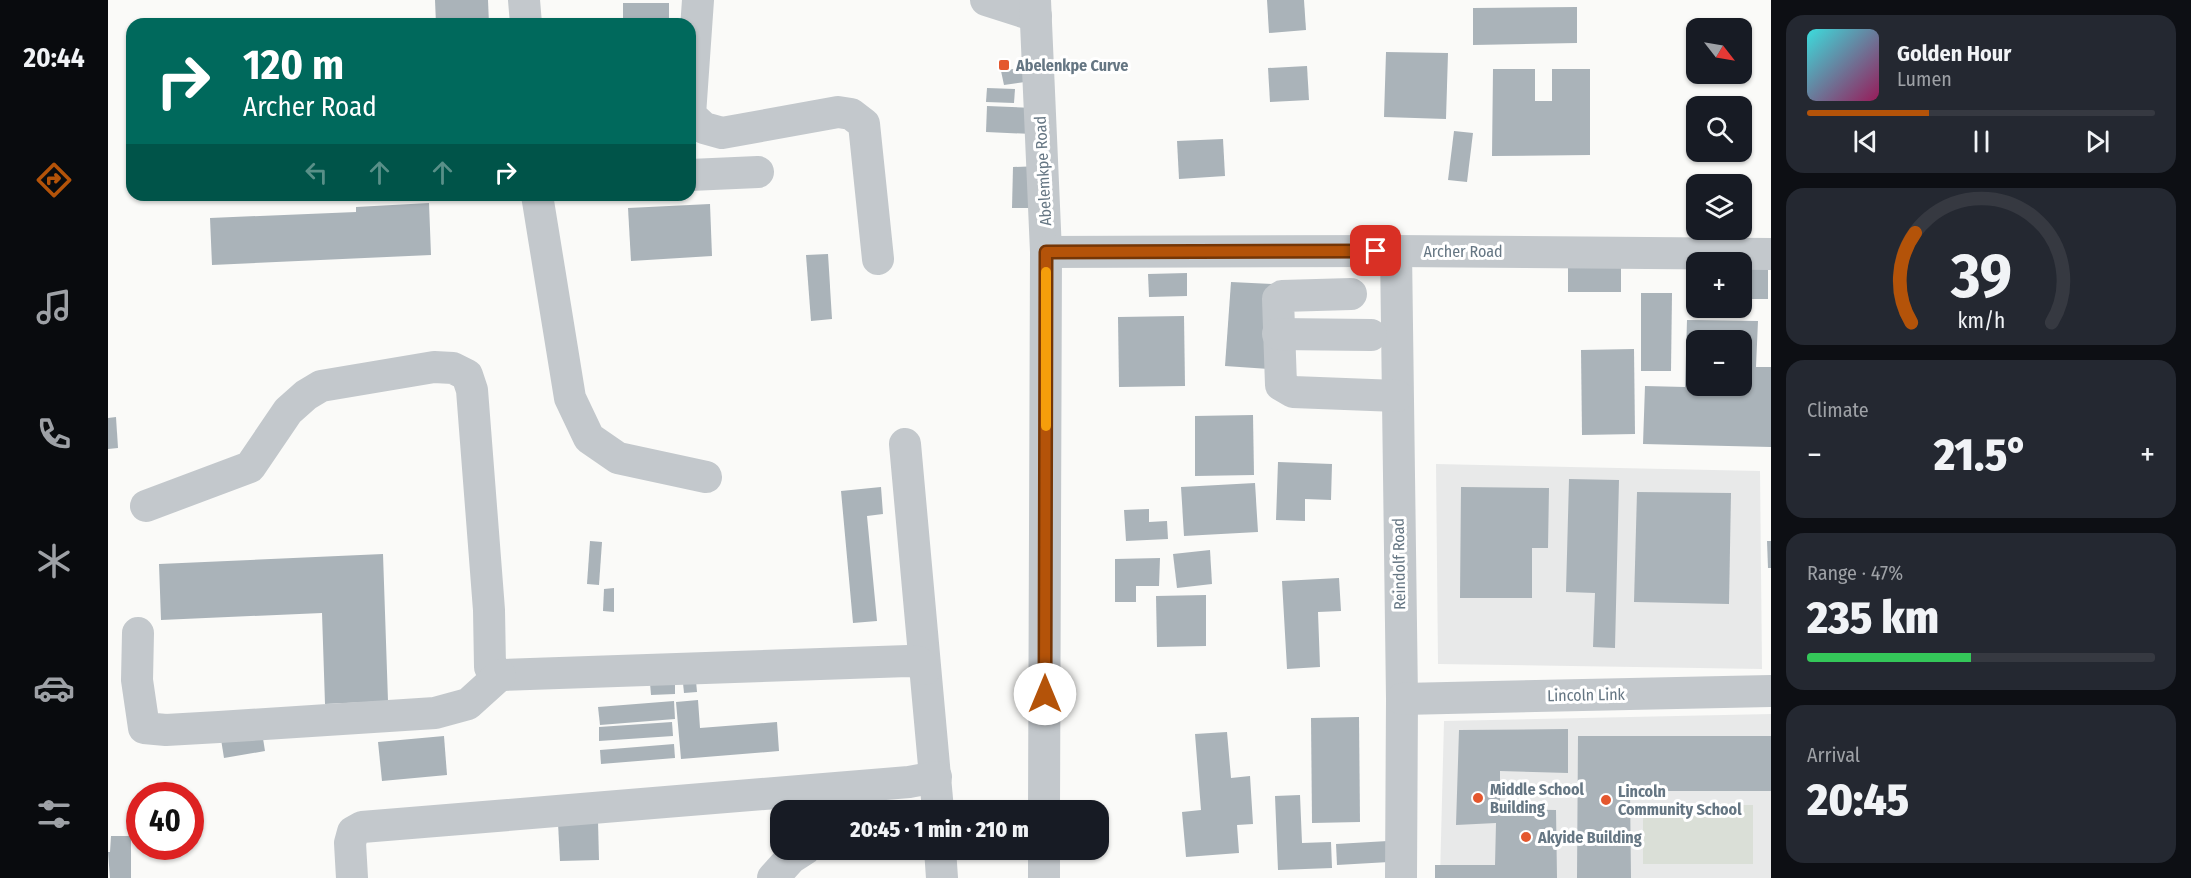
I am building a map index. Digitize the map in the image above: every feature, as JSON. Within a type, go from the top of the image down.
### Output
[{"type":"street","points":[[524,0],[526,18]]},
{"type":"street","points":[[696,29],[698,0]]},
{"type":"street","points":[[986,0],[1035,8]]},
{"type":"street","name":"Abelemkpe Road","points":[[1035,8],[1046,252],[1044,800]]},
{"type":"street","points":[[696,121],[704,128],[722,133],[838,112],[851,114],[864,124],[879,259]]},
{"type":"street","points":[[696,175],[758,172]]},
{"type":"street","points":[[538,201],[570,398],[589,438],[618,458],[706,477]]},
{"type":"street","name":"Archer Road","points":[[1046,252],[1396,251],[1771,254]]},
{"type":"street","name":"Reindolf Road","points":[[1396,251],[1402,699],[1401,878]]},
{"type":"street","points":[[1297,252],[1299,295]]},
{"type":"street","points":[[1351,294],[1282,296],[1278,300],[1281,385],[1293,392],[1397,396]]},
{"type":"street","points":[[1278,334],[1371,334]]},
{"type":"street","points":[[146,506],[250,467],[288,411],[306,395],[321,386],[434,367],[453,368],[467,375],[472,390],[489,610],[490,667],[500,675]]},
{"type":"street","points":[[905,444],[926,669],[923,779],[933,800]]},
{"type":"street","points":[[138,633],[137,680],[144,729],[166,730],[435,713],[468,704],[500,675],[908,661],[918,662],[926,669]]},
{"type":"street","name":"Lincoln Link","points":[[1402,699],[1771,691]]},
{"type":"street","points":[[884,800],[923,779]]},
{"type":"street","points":[[352,878],[350,843],[353,832],[362,827],[923,779]]},
{"type":"street","points":[[772,878],[789,860]]},
{"type":"street","points":[[941,860],[942,878]]},
{"type":"street","points":[[1044,860],[1044,878]]},
{"type":"shaded area","points":[[1436,464],[1760,471],[1762,669],[1438,664]]},
{"type":"shaded area","name":"Lincoln Community School","points":[[1771,714],[1771,878],[1440,878],[1444,721]]},
{"type":"shaded area","points":[[1643,805],[1753,805],[1753,864],[1643,864]]},
{"type":"building","points":[[435,0],[488,0],[489,18],[436,18]]},
{"type":"building","points":[[1267,0],[1304,0],[1306,30],[1269,33]]},
{"type":"building","points":[[623,3],[669,3],[669,18],[623,18]]},
{"type":"building","points":[[1577,7],[1577,43],[1473,45],[1473,8]]},
{"type":"building","points":[[1386,52],[1448,53],[1446,119],[1384,117]]},
{"type":"building","points":[[1029,61],[1032,81],[1004,85],[1001,71],[1019,68],[1018,63]]},
{"type":"building","points":[[1307,66],[1309,100],[1270,102],[1268,68]]},
{"type":"building","points":[[1493,69],[1535,69],[1535,101],[1552,101],[1552,69],[1590,69],[1590,155],[1492,156]]},
{"type":"building","points":[[987,88],[1015,89],[1014,103],[986,102]]},
{"type":"building","points":[[987,106],[1034,108],[1032,134],[986,132]]},
{"type":"building","points":[[1454,131],[1473,133],[1467,182],[1448,180]]},
{"type":"building","points":[[1223,139],[1225,176],[1179,179],[1177,141]]},
{"type":"building","points":[[1040,166],[1040,208],[1012,208],[1013,167]]},
{"type":"building","points":[[429,203],[431,255],[212,265],[210,218],[356,212],[356,207]]},
{"type":"building","points":[[710,204],[712,256],[631,261],[628,208]]},
{"type":"building","points":[[828,254],[832,319],[811,321],[806,255]]},
{"type":"building","points":[[1752,261],[1768,261],[1768,299],[1752,299]]},
{"type":"building","points":[[1568,267],[1621,267],[1621,292],[1568,292]]},
{"type":"building","points":[[1187,273],[1187,296],[1149,297],[1148,274]]},
{"type":"building","points":[[1231,282],[1274,284],[1269,369],[1225,366]]},
{"type":"building","points":[[1641,293],[1672,293],[1671,371],[1641,371]]},
{"type":"building","points":[[1184,316],[1185,386],[1119,387],[1118,317]]},
{"type":"building","points":[[1687,320],[1758,321],[1756,367],[1771,367],[1771,447],[1643,444],[1645,386],[1685,387],[1686,354],[1686,396],[1752,396],[1752,330],[1687,330]]},
{"type":"building","points":[[1634,349],[1635,434],[1582,435],[1581,350]]},
{"type":"building","points":[[1253,415],[1254,475],[1195,476],[1195,416]]},
{"type":"building","points":[[116,417],[118,448],[108,449],[108,418]]},
{"type":"building","points":[[1278,462],[1332,464],[1331,500],[1305,499],[1305,521],[1276,520]]},
{"type":"building","points":[[1569,479],[1619,480],[1615,648],[1593,647],[1595,593],[1566,592]]},
{"type":"building","points":[[1255,483],[1258,532],[1184,536],[1181,487]]},
{"type":"building","points":[[881,487],[883,514],[867,516],[877,621],[853,623],[841,491]]},
{"type":"building","points":[[1461,487],[1549,488],[1548,548],[1532,548],[1532,598],[1460,598]]},
{"type":"building","points":[[1637,492],[1731,493],[1729,604],[1634,602]]},
{"type":"building","points":[[1149,509],[1149,522],[1167,521],[1168,539],[1126,541],[1124,510]]},
{"type":"building","points":[[590,541],[602,542],[599,585],[587,584]]},
{"type":"building","points":[[1767,541],[1771,541],[1771,568],[1768,568]]},
{"type":"building","points":[[1210,550],[1212,584],[1177,588],[1173,554]]},
{"type":"building","points":[[383,554],[388,701],[325,704],[322,613],[161,620],[159,564]]},
{"type":"building","points":[[1160,558],[1159,586],[1136,586],[1136,602],[1115,602],[1115,559]]},
{"type":"building","points":[[1339,578],[1341,611],[1318,612],[1320,667],[1287,669],[1282,581]]},
{"type":"building","points":[[614,588],[614,612],[603,611],[604,589]]},
{"type":"building","points":[[1206,595],[1206,646],[1157,647],[1156,596]]},
{"type":"building","points":[[696,681],[697,692],[684,693],[683,683]]},
{"type":"building","points":[[675,682],[675,694],[651,695],[650,683]]},
{"type":"building","points":[[698,700],[700,728],[777,722],[779,751],[681,759],[676,702]]},
{"type":"building","points":[[674,701],[675,719],[600,725],[598,707]]},
{"type":"building","points":[[1359,717],[1360,822],[1312,823],[1311,718]]},
{"type":"building","points":[[672,722],[673,736],[599,741],[599,727]]},
{"type":"building","points":[[261,726],[265,751],[224,758],[220,733]]},
{"type":"building","points":[[1568,729],[1568,773],[1500,771],[1500,809],[1556,810],[1557,878],[1435,878],[1435,865],[1495,865],[1496,823],[1456,825],[1459,730]]},
{"type":"building","points":[[1227,732],[1231,778],[1250,776],[1253,824],[1237,825],[1239,853],[1186,857],[1182,812],[1201,810],[1195,734]]},
{"type":"building","points":[[444,736],[447,775],[382,781],[378,742]]},
{"type":"building","points":[[1578,736],[1771,736],[1771,791],[1630,791],[1631,878],[1577,878]]},
{"type":"building","points":[[674,744],[675,758],[601,764],[600,750]]},
{"type":"building","points":[[1300,795],[1302,843],[1331,842],[1332,868],[1278,870],[1275,796]]},
{"type":"building","points":[[598,821],[599,860],[560,861],[558,823]]},
{"type":"building","points":[[111,836],[126,836],[126,860],[131,860],[131,878],[110,878],[108,852],[110,852]]},
{"type":"building","points":[[1388,841],[1389,862],[1337,865],[1336,844]]},
{"type":"slow traffic","points":[[1046,272],[1046,426]]},
{"type":"place","name":"Abelenkpe Curve","points":[[1004,65]]},
{"type":"place","name":"Middle School Building","points":[[1478,798]]},
{"type":"place","name":"Lincoln Community School","points":[[1606,800]]},
{"type":"place","name":"Akyide Building","points":[[1526,837]]},
{"type":"route","points":[[1045,694],[1046,252],[1376,251]]}]
